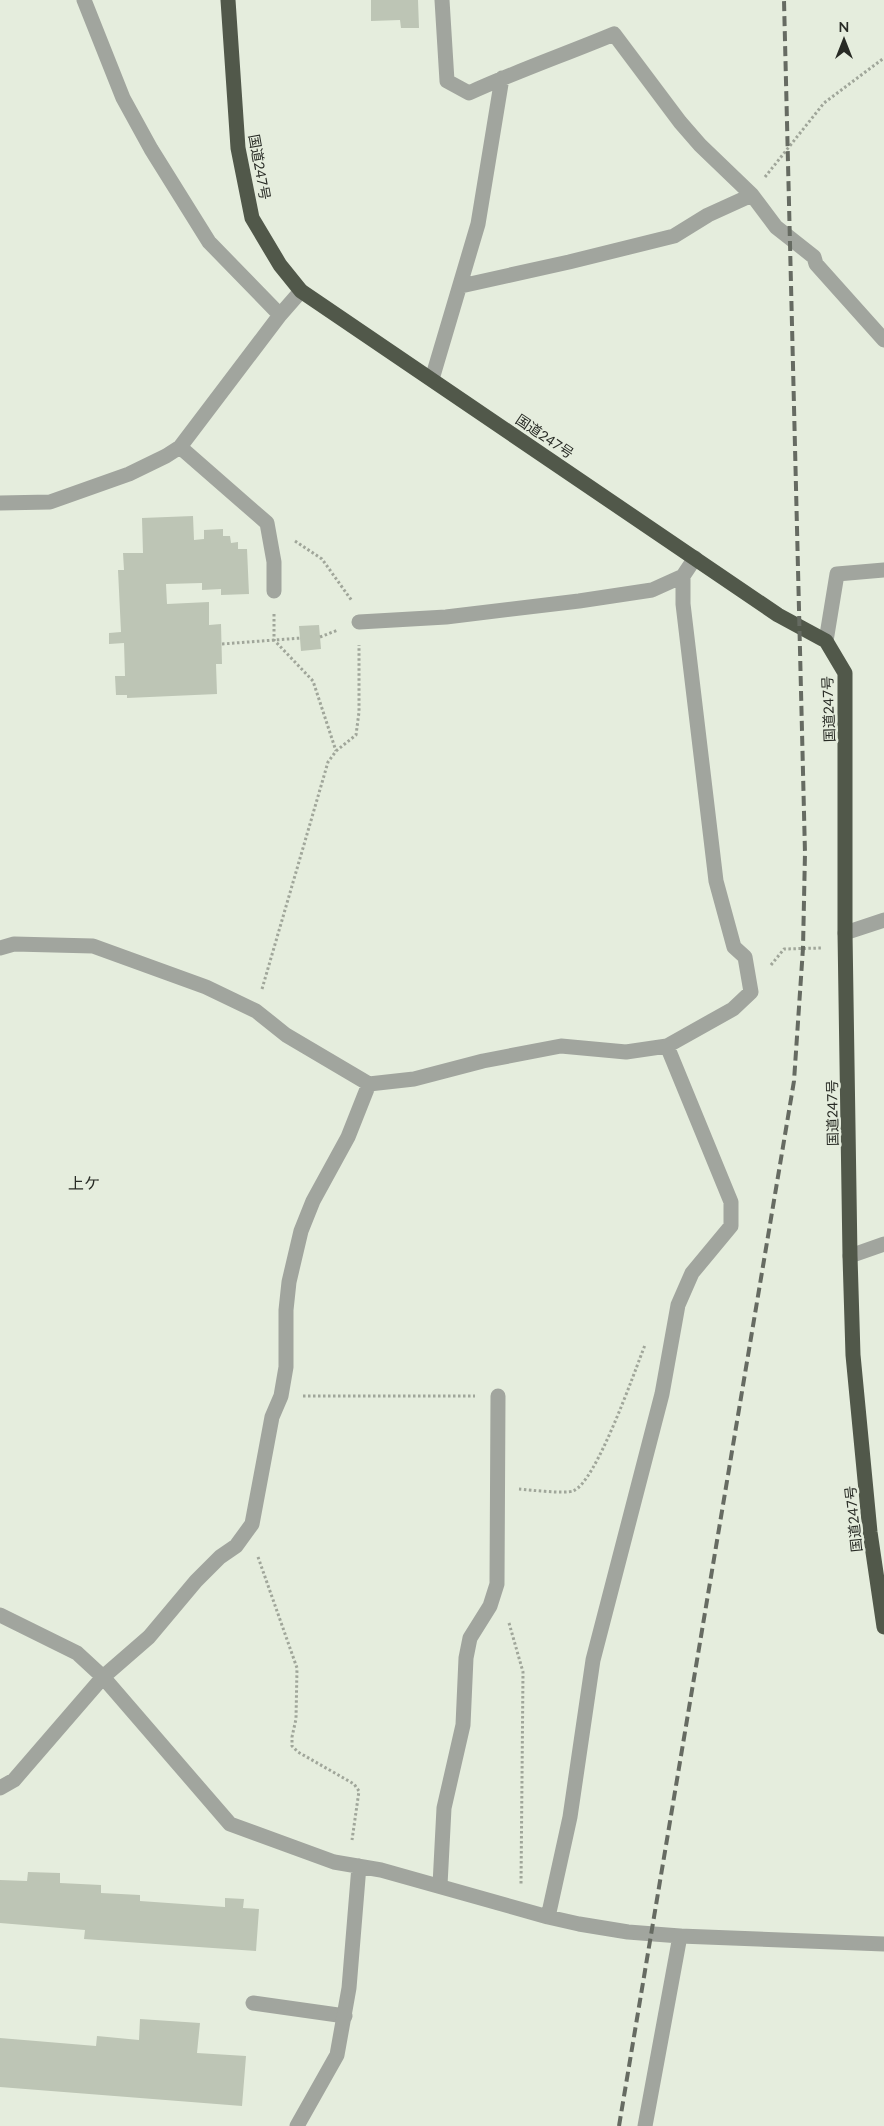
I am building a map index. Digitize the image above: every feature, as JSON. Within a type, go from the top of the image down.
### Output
[{"type":"highway","name":"国道247号","points":[[228,0],[238,148],[252,218],[280,265],[302,291],[778,615],[826,642],[846,673],[846,933],[850,1256],[854,1364],[870,1532],[884,1627]]},
{"type":"street","points":[[84,0],[123,98],[151,149],[209,242],[280,315]]},
{"type":"street","points":[[442,0],[447,81],[469,92],[614,34],[680,122],[700,145],[752,195],[776,226],[814,257],[816,264],[884,340]]},
{"type":"street","points":[[432,379],[478,224],[502,78]]},
{"type":"street","points":[[461,286],[674,236],[708,214],[752,195]]},
{"type":"street","points":[[0,503],[50,502],[129,474],[166,456],[180,446],[280,315],[302,291]]},
{"type":"street","points":[[180,446],[267,523],[274,562],[274,591]]},
{"type":"street","points":[[0,948],[14,944],[94,946],[206,986],[256,1010],[286,1034],[369,1084],[414,1079],[483,1061],[561,1046],[626,1052],[667,1046],[733,1010],[751,992],[745,957],[734,947],[716,881],[683,604],[684,576],[695,558]]},
{"type":"street","points":[[826,642],[837,574],[884,570]]},
{"type":"street","points":[[360,622],[446,617],[598,598],[652,590],[684,576]]},
{"type":"street","points":[[846,933],[884,920]]},
{"type":"street","points":[[548,1917],[570,1817],[593,1660],[662,1394],[678,1304],[692,1273],[731,1226],[731,1202],[667,1046]]},
{"type":"street","points":[[0,1788],[14,1780],[103,1677],[149,1637],[196,1581],[220,1557],[236,1546],[252,1524],[272,1417],[281,1396],[286,1367],[288,1291],[301,1230],[313,1201],[348,1137],[369,1084]]},
{"type":"street","points":[[850,1256],[884,1244]]},
{"type":"street","points":[[440,1885],[444,1808],[463,1725],[466,1658],[470,1638],[490,1606],[497,1584],[498,1396]]},
{"type":"street","points":[[0,1615],[77,1653],[103,1677],[230,1824],[334,1862],[381,1870],[440,1885],[548,1917],[618,1930],[680,1936],[884,1944]]},
{"type":"street","points":[[297,2126],[337,2055],[345,2016],[359,1866]]},
{"type":"street","points":[[644,2126],[680,1936]]},
{"type":"street","points":[[253,2002],[345,2016]]},
{"type":"path","points":[[752,195],[824,103],[884,58]]},
{"type":"path","points":[[256,1010],[328,762],[336,752],[356,735],[360,712],[360,622],[358,610],[322,559],[267,523]]},
{"type":"path","points":[[274,591],[274,640],[313,681],[336,752]]},
{"type":"path","points":[[222,644],[301,638]]},
{"type":"path","points":[[751,992],[784,948],[824,948]]},
{"type":"path","points":[[498,1488],[573,1491],[583,1484],[607,1440],[646,1343]]},
{"type":"path","points":[[281,1396],[498,1396]]},
{"type":"path","points":[[252,1524],[256,1553],[297,1668],[296,1720],[292,1746],[298,1752],[354,1784],[360,1791],[350,1849]]},
{"type":"path","points":[[497,1584],[523,1672],[521,1909]]},
{"type":"building","points":[[371,0],[418,0],[419,28],[401,28],[400,20],[371,21]]},
{"type":"building","points":[[193,516],[194,540],[204,539],[204,530],[223,529],[223,536],[230,536],[231,543],[238,542],[238,549],[247,549],[249,594],[221,595],[221,589],[202,590],[202,583],[166,584],[167,604],[209,602],[209,625],[221,624],[222,664],[216,664],[217,694],[127,698],[127,695],[116,695],[115,676],[125,676],[124,643],[109,644],[109,633],[121,632],[118,570],[124,570],[123,553],[143,553],[142,518]]},
{"type":"building","points":[[319,625],[321,649],[301,651],[299,626]]},
{"type":"building","points":[[28,1872],[60,1873],[60,1883],[101,1885],[101,1893],[140,1895],[140,1901],[225,1907],[225,1898],[244,1899],[243,1908],[259,1909],[256,1951],[84,1939],[85,1930],[0,1923],[0,1880],[27,1881]]},
{"type":"building","points":[[140,2019],[200,2023],[197,2053],[246,2056],[242,2106],[0,2087],[0,2038],[96,2046],[97,2036],[139,2040]]},
{"type":"railway","points":[[619,2126],[794,1081],[803,948],[805,853],[784,0]]},
{"type":"district","name":"上ケ","points":[[84,1182]]}]
